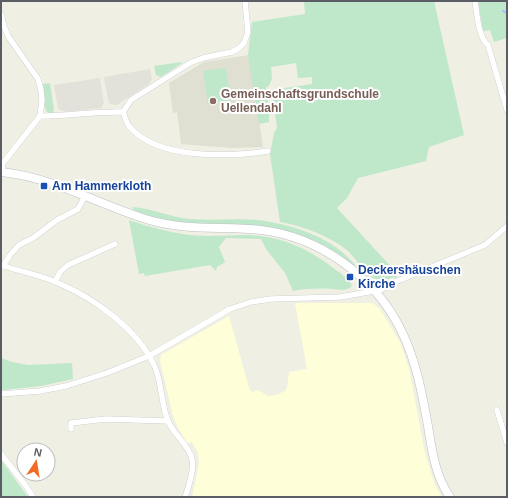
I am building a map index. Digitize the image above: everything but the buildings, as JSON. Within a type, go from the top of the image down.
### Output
[{"type":"street","points":[[123,112],[131,100],[190,63],[202,58],[232,52],[239,48],[244,43],[248,32],[245,1]]},
{"type":"street","points":[[475,1],[481,35],[484,42],[488,45],[507,110]]},
{"type":"street","points":[[1,14],[8,36],[38,79],[42,100],[40,116],[3,163],[1,172],[40,179],[129,213],[165,224],[191,228],[262,230],[297,238],[314,245],[360,275],[392,312],[402,330],[414,358],[435,464],[450,497]]},
{"type":"street","points":[[40,116],[108,111],[123,112]]},
{"type":"street","points":[[123,112],[128,125],[137,133],[163,147],[184,152],[235,155],[268,151]]},
{"type":"street","points":[[85,196],[78,209],[57,220],[33,238],[19,246],[2,265],[55,282],[81,295],[118,320],[135,337],[149,356],[156,369],[168,421],[192,459],[193,467],[185,497]]},
{"type":"street","points":[[1,394],[40,391],[66,386],[107,373],[149,356],[230,309],[251,302],[270,299],[340,297],[380,290],[484,245],[507,226]]},
{"type":"street","points":[[55,282],[60,272],[68,265],[115,244]]},
{"type":"street","points":[[497,410],[507,443]]},
{"type":"street","points":[[71,429],[71,423],[106,420],[168,421]]},
{"type":"street","points":[[1,454],[33,497]]},
{"type":"shaded area","points":[[304,1],[434,1],[464,135],[429,147],[426,161],[358,178],[347,198],[337,208],[394,270],[397,278],[394,277],[379,281],[372,278],[348,251],[325,236],[298,226],[280,222],[270,154],[274,133],[277,128],[272,90],[312,84],[312,77],[298,78],[296,63],[271,67],[272,79],[268,87],[266,87],[269,122],[259,124],[248,55],[252,22],[305,14]]},
{"type":"shaded area","points":[[478,1],[507,1],[507,38],[494,42],[490,30],[483,31]]},
{"type":"shaded area","name":"Gemeinschaftsgrundschule Uellendahl","points":[[249,55],[263,147],[232,148],[181,144],[177,112],[173,113],[169,83],[204,62]]},
{"type":"shaded area","points":[[182,63],[161,77],[156,75],[154,66]]},
{"type":"shaded area","points":[[226,68],[231,100],[208,104],[203,71]]},
{"type":"shaded area","points":[[150,69],[152,79],[150,83],[117,105],[110,104],[104,77]]},
{"type":"shaded area","points":[[100,78],[104,103],[101,108],[65,112],[58,109],[54,85]]},
{"type":"shaded area","points":[[50,83],[54,110],[52,114],[47,112],[45,108],[43,84]]},
{"type":"shaded area","points":[[132,207],[189,219],[248,219],[284,225],[323,240],[346,255],[355,265],[354,266],[332,251],[310,239],[286,231],[251,225],[196,224],[167,221],[146,215],[134,210]]},
{"type":"shaded area","points":[[129,220],[159,229],[189,235],[250,235],[273,238],[304,249],[323,260],[346,278],[352,286],[348,289],[342,290],[305,289],[293,291],[285,273],[266,249],[261,239],[226,238],[219,247],[225,262],[217,267],[216,271],[210,265],[145,276],[144,273],[139,274]]},
{"type":"shaded area","points":[[295,303],[373,303],[380,309],[400,342],[409,368],[425,453],[435,485],[442,497],[192,497],[199,463],[198,453],[192,442],[187,444],[174,420],[160,361],[161,355],[229,316],[249,388],[252,392],[258,390],[268,396],[276,395],[285,391],[287,388],[289,372],[307,369]]},
{"type":"shaded area","points":[[1,358],[28,365],[72,363],[73,379],[41,386],[3,390],[1,389]]},
{"type":"shaded area","points":[[1,460],[28,497],[1,497]]},
{"type":"waterway","points":[[503,11],[507,13]]},
{"type":"place","name":"Gemeinschaftsgrundschule Uellendahl","points":[[213,101]]},
{"type":"place","name":"Am Hammerkloth","points":[[44,186]]},
{"type":"place","name":"Deckershäuschen Kirche","points":[[350,277]]}]
